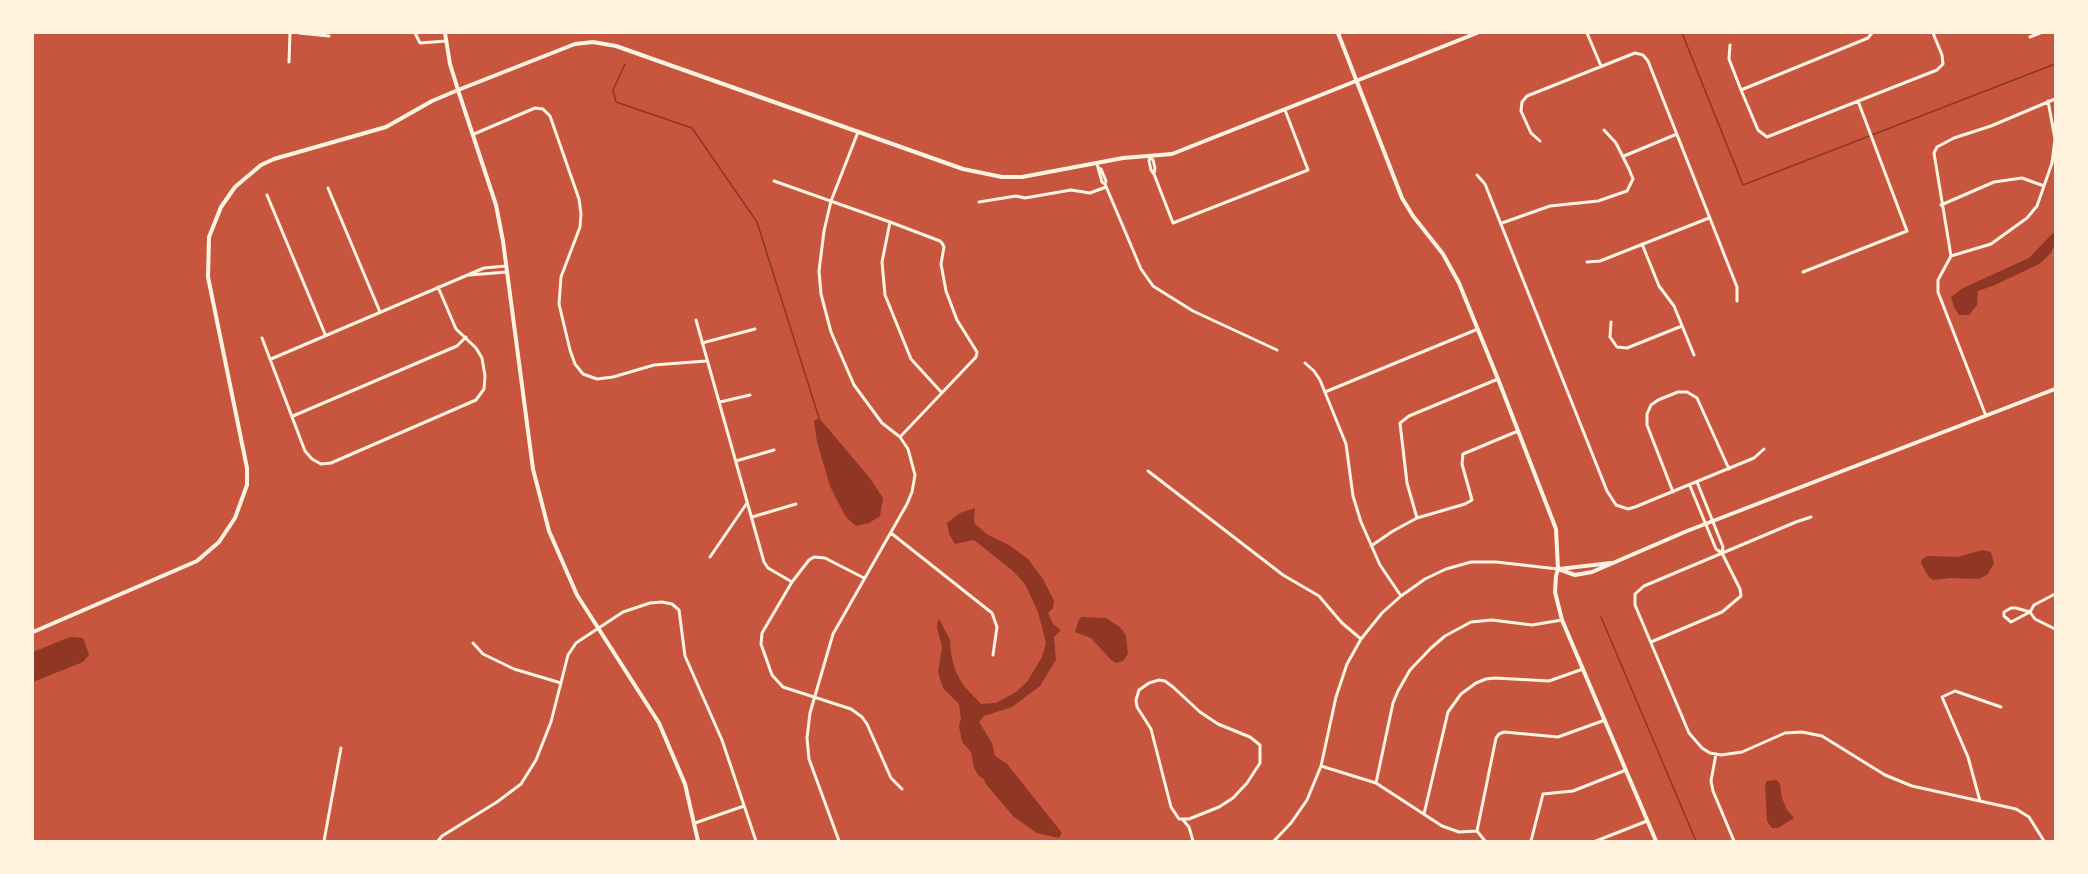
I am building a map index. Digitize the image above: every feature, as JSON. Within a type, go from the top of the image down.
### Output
[{"type":"street","points":[[289,62],[290,33]]},
{"type":"street","points":[[299,33],[329,36]]},
{"type":"street","points":[[415,33],[420,43],[446,41]]},
{"type":"street","points":[[445,33],[458,90],[496,205],[531,457],[549,531],[577,596],[659,723],[685,784],[698,841]]},
{"type":"street","points":[[1338,33],[1402,198],[1443,254],[1459,283],[1498,379],[1556,529],[1558,540],[1556,592],[1563,620],[1656,841]]},
{"type":"street","points":[[33,632],[197,561],[219,542],[239,510],[247,485],[247,468],[208,277],[207,256],[209,237],[221,207],[235,188],[261,165],[292,153],[387,127],[432,101],[575,44],[603,43],[963,169],[1002,177],[1022,177],[1098,166],[1123,158],[1172,154],[1477,33]]},
{"type":"street","points":[[1587,33],[1601,66]]},
{"type":"street","points":[[1741,90],[1868,38],[1872,33]]},
{"type":"street","points":[[1730,45],[1729,58],[1741,90],[1758,130],[1761,135],[1767,137],[1937,70],[1943,64],[1934,33]]},
{"type":"street","points":[[2030,37],[2040,33]]},
{"type":"street","points":[[1540,141],[1531,133],[1521,111],[1522,102],[1527,96],[1635,53],[1643,55],[1648,61],[1737,286],[1737,301]]},
{"type":"street","points":[[1986,416],[1938,292],[1938,280],[1951,256],[1934,153],[1937,147],[1954,138],[1991,126],[2055,99]]},
{"type":"street","points":[[1951,256],[1990,244],[2027,218],[2037,206],[2052,163],[2055,139],[2049,101]]},
{"type":"street","points":[[1803,272],[1907,231],[1858,102]]},
{"type":"street","points":[[474,134],[532,109],[541,108],[548,113],[580,206],[580,227],[561,277],[560,304],[570,350],[575,364],[583,374],[597,379],[613,377],[654,365],[706,362]]},
{"type":"street","points":[[1150,157],[1149,164],[1173,223],[1308,170],[1285,110]]},
{"type":"street","points":[[1502,223],[1550,206],[1598,201],[1627,191],[1633,179],[1624,156],[1604,130]]},
{"type":"street","points":[[839,841],[809,759],[807,738],[814,696],[828,645],[891,533],[914,484],[914,466],[908,449],[900,438],[882,423],[854,385],[831,332],[825,309],[819,271],[820,251],[831,201],[858,132]]},
{"type":"street","points":[[1624,156],[1677,134]]},
{"type":"street","points":[[1098,166],[1102,182],[1106,185],[1141,269],[1152,286],[1193,310],[1277,350]]},
{"type":"street","points":[[1477,175],[1485,184],[1502,223],[1611,500],[1616,505],[1628,508],[1673,492],[1754,458],[1764,449]]},
{"type":"street","points":[[1941,205],[1994,182],[2022,178],[2045,186]]},
{"type":"street","points":[[774,181],[940,240],[944,247],[941,264],[946,291],[957,320],[974,345],[977,352],[976,357],[900,438]]},
{"type":"street","points":[[979,202],[1016,196],[1025,198],[1071,190],[1090,193],[1106,185]]},
{"type":"street","points":[[328,188],[380,312]]},
{"type":"street","points":[[267,195],[325,335]]},
{"type":"street","points":[[1587,262],[1600,261],[1709,218]]},
{"type":"street","points":[[890,222],[882,262],[885,296],[911,359],[942,393]]},
{"type":"street","points":[[1642,244],[1659,286],[1674,306],[1694,355]]},
{"type":"street","points":[[271,359],[484,268],[506,266]]},
{"type":"street","points":[[468,275],[507,272]]},
{"type":"street","points":[[262,339],[293,416],[301,443],[312,459],[321,464],[332,464],[476,400],[484,389],[482,358],[476,348],[456,329],[438,287]]},
{"type":"street","points":[[696,320],[706,362],[720,402],[765,562],[768,568],[792,582]]},
{"type":"street","points":[[1611,322],[1610,337],[1617,347],[1627,348],[1683,326]]},
{"type":"street","points":[[1325,392],[1478,329]]},
{"type":"street","points":[[702,343],[755,330]]},
{"type":"street","points":[[293,416],[457,346],[466,337]]},
{"type":"street","points":[[1305,363],[1314,371],[1325,392],[1346,444],[1353,496],[1361,522],[1380,565],[1401,596]]},
{"type":"street","points":[[1417,518],[1407,483],[1400,423],[1409,416],[1498,379]]},
{"type":"street","points":[[1274,841],[1291,823],[1306,800],[1321,766],[1336,697],[1347,664],[1361,639],[1382,613],[1425,579],[1446,569],[1471,562],[1496,562],[1558,569],[1575,574],[1592,572],[1706,526],[1713,521],[2055,389]]},
{"type":"street","points":[[1673,492],[1647,425],[1647,414],[1651,405],[1658,400],[1678,392],[1688,392],[1697,398],[1729,469]]},
{"type":"street","points":[[720,402],[750,395]]},
{"type":"street","points":[[1371,546],[1417,518],[1472,500],[1462,464],[1463,454],[1518,431]]},
{"type":"street","points":[[736,461],[774,450]]},
{"type":"street","points":[[1148,471],[1283,576],[1319,596],[1342,623],[1361,639]]},
{"type":"street","points":[[1697,482],[1723,546],[1722,553]]},
{"type":"street","points":[[1650,642],[1722,612],[1742,594],[1722,553],[1716,549],[1690,485]]},
{"type":"street","points":[[1696,500],[1703,497]]},
{"type":"street","points":[[710,557],[747,503]]},
{"type":"street","points":[[752,517],[796,504]]},
{"type":"street","points":[[1811,517],[1638,589],[1634,600],[1689,733],[1702,748],[1716,754],[1729,755],[1742,752],[1785,733],[1806,732],[1822,736],[1901,782],[2016,809],[2033,822],[2044,841]]},
{"type":"street","points":[[891,533],[992,613],[997,627],[993,655]]},
{"type":"street","points":[[864,578],[820,557],[809,560],[792,582],[762,633],[761,644],[777,682],[788,690],[851,709],[862,717],[891,778],[902,789]]},
{"type":"street","points":[[1558,569],[1612,563]]},
{"type":"street","points":[[2055,594],[2034,605],[2030,612],[2011,622],[2004,616],[2007,609],[2011,608],[2030,612],[2040,622],[2055,629]]},
{"type":"street","points":[[438,841],[442,836],[497,802],[521,784],[536,760],[551,722],[568,655],[576,643],[623,612],[650,603],[662,602],[672,604],[679,610],[685,656],[722,740],[756,841]]},
{"type":"street","points":[[1376,783],[1393,703],[1410,670],[1431,648],[1445,636],[1471,622],[1492,620],[1532,625],[1563,620]]},
{"type":"street","points":[[473,643],[483,654],[514,669],[561,683]]},
{"type":"street","points":[[1424,814],[1448,712],[1461,694],[1486,679],[1549,681],[1583,669]]},
{"type":"street","points":[[1183,820],[1219,807],[1233,798],[1247,783],[1260,763],[1260,745],[1250,737],[1228,729],[1200,712],[1165,681],[1149,682],[1139,690],[1136,700],[1137,707],[1151,729],[1171,807],[1179,819],[1183,820],[1193,841]]},
{"type":"street","points":[[1980,801],[1968,757],[1942,697],[1955,691],[2001,707]]},
{"type":"street","points":[[1477,831],[1496,738],[1499,734],[1504,732],[1558,737],[1605,720]]},
{"type":"street","points":[[324,841],[341,748]]},
{"type":"street","points":[[1716,754],[1711,781],[1734,841]]},
{"type":"street","points":[[1321,766],[1376,783],[1442,826],[1459,832],[1477,831]]},
{"type":"street","points":[[1532,841],[1543,795],[1573,791],[1626,770]]},
{"type":"street","points":[[695,823],[744,805]]},
{"type":"street","points":[[1596,841],[1647,821]]},
{"type":"street","points":[[1477,831],[1485,841]]},
{"type":"shaded area","points":[[2055,231],[2055,244],[2051,253],[2039,264],[1978,291],[1977,305],[1969,315],[1959,315],[1951,297],[1963,288],[2029,258]]},
{"type":"shaded area","points":[[819,418],[869,477],[883,498],[880,516],[869,523],[856,526],[846,517],[830,486],[817,442],[814,421]]},
{"type":"shaded area","points":[[975,508],[975,524],[988,535],[1009,545],[1028,559],[1043,579],[1054,601],[1053,608],[1048,613],[1053,624],[1061,630],[1054,637],[1056,660],[1040,686],[1012,707],[984,716],[979,722],[992,743],[995,756],[1007,764],[1062,833],[1059,838],[1037,833],[1014,817],[984,779],[979,776],[974,768],[971,752],[962,742],[959,704],[943,688],[938,672],[942,647],[937,628],[939,619],[950,640],[955,670],[963,685],[981,704],[996,703],[1016,692],[1027,682],[1042,657],[1046,643],[1038,612],[1025,584],[1013,571],[974,540],[955,544],[949,534],[947,523],[960,513]]},
{"type":"shaded area","points":[[1982,550],[1991,552],[1994,563],[1988,574],[1979,579],[1933,580],[1921,563],[1922,559],[1928,556],[1958,557]]},
{"type":"shaded area","points":[[1082,617],[1106,618],[1121,628],[1126,636],[1128,654],[1123,661],[1116,663],[1111,660],[1091,638],[1075,632],[1079,619]]},
{"type":"shaded area","points":[[70,637],[83,638],[89,655],[83,662],[33,682],[33,652]]},
{"type":"shaded area","points":[[1777,780],[1787,810],[1794,818],[1778,828],[1772,828],[1767,821],[1765,785],[1767,781]]},
{"type":"waterway","points":[[1682,33],[1743,185],[2055,64]]},
{"type":"waterway","points":[[625,64],[613,90],[616,102],[692,128],[757,222],[819,418]]},
{"type":"waterway","points":[[1601,617],[1696,841]]}]
